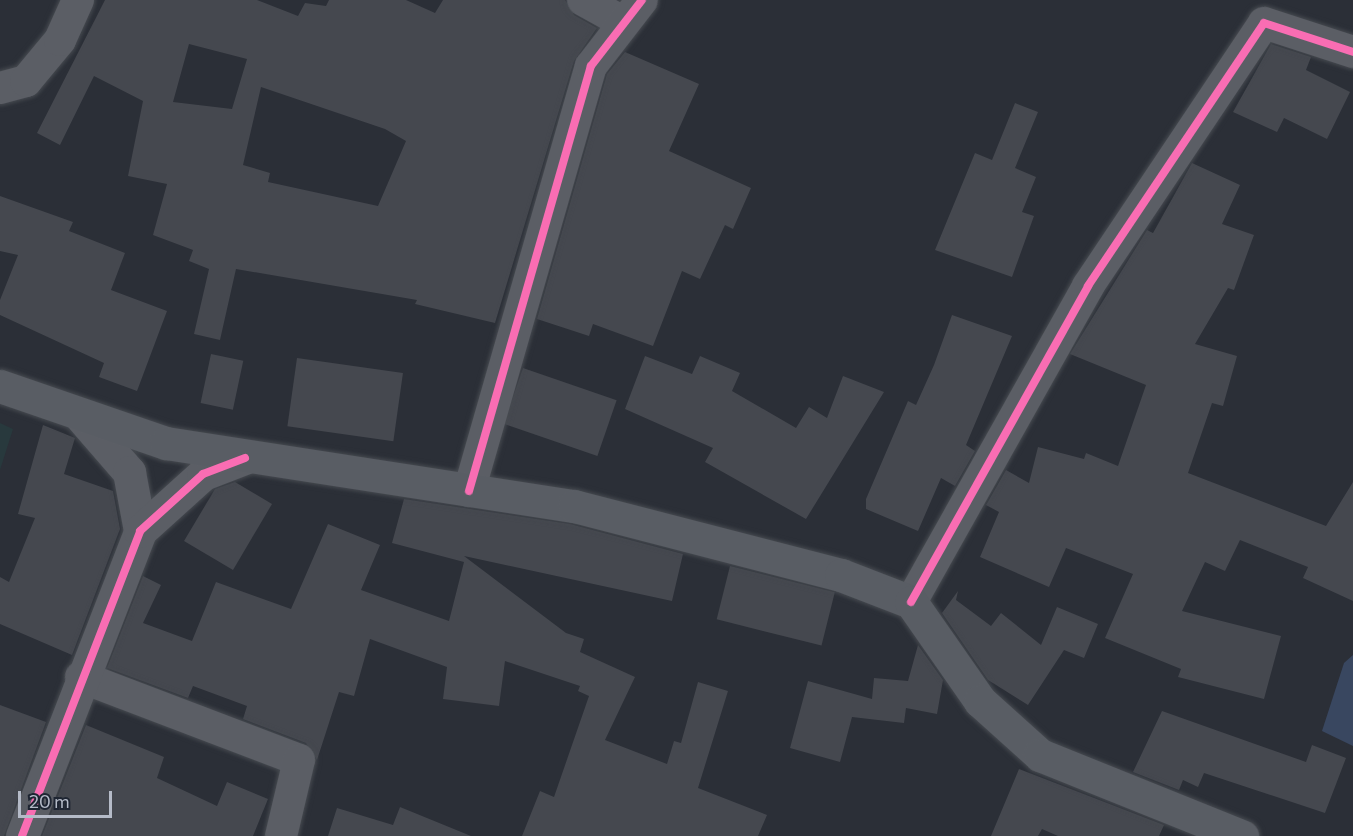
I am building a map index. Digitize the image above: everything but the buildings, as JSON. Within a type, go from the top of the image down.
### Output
[{"type":"main road","points":[[0,386],[82,418],[166,443],[245,458],[574,506],[841,575],[911,602],[980,701],[1040,755],[1242,836]]},
{"type":"street","points":[[0,88],[26,81],[60,40],[78,0]]},
{"type":"street","points":[[469,491],[591,66],[631,10],[583,0]]},
{"type":"street","points":[[911,602],[1088,286],[1264,23],[1353,52]]},
{"type":"street","points":[[82,418],[129,472],[140,531]]},
{"type":"street","points":[[22,836],[81,677],[140,531],[203,474],[245,458]]},
{"type":"street","points":[[81,677],[298,760],[281,836]]},
{"type":"shaded area","points":[[0,423],[13,429],[0,470]]},
{"type":"water","points":[[1353,655],[1353,746],[1322,731],[1344,663]]},
{"type":"cycle path","points":[[469,491],[591,66],[642,0]]},
{"type":"cycle path","points":[[911,602],[1088,286],[1264,23],[1353,52]]},
{"type":"cycle path","points":[[22,836],[140,531],[203,474],[245,458]]}]
